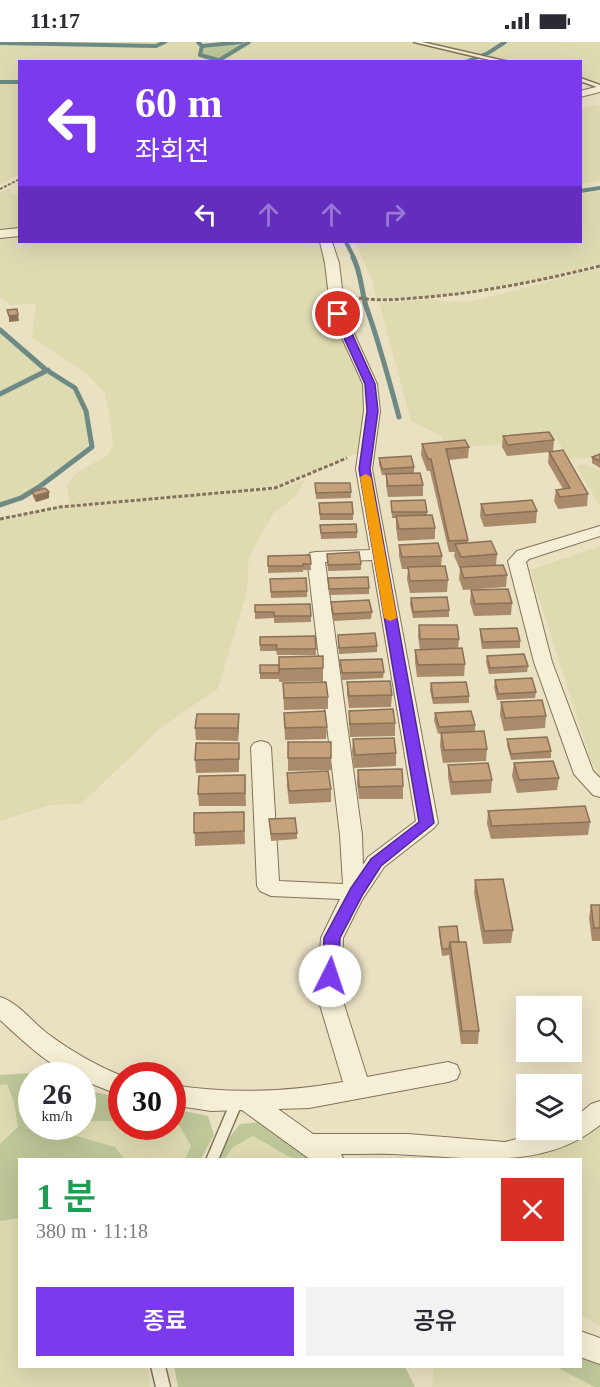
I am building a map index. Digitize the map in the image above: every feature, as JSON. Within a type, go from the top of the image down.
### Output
[{"type":"street","points":[[582,92],[600,88]]},
{"type":"street","points":[[0,234],[18,232]]},
{"type":"street","points":[[326,243],[332,263],[338,314],[370,384],[372,411],[364,469],[427,823],[376,862],[356,892],[332,938],[328,995],[358,1089]]},
{"type":"street","points":[[600,531],[523,555],[516,561],[543,662],[584,774],[600,790]]},
{"type":"street","points":[[356,892],[316,557],[379,555]]},
{"type":"street","points":[[261,747],[268,886],[356,892]]},
{"type":"street","points":[[0,1006],[39,1040],[85,1071],[108,1080]]},
{"type":"street","points":[[186,1097],[211,1101],[309,1098],[448,1072]]},
{"type":"street","points":[[242,1101],[321,1152],[408,1144],[505,1152],[544,1143],[579,1128],[600,1111]]},
{"type":"street","points":[[582,1345],[600,1352]]},
{"type":"lane","points":[[416,42],[498,60]]},
{"type":"lane","points":[[582,81],[600,88]]},
{"type":"lane","points":[[213,1158],[242,1101]]},
{"type":"lane","points":[[159,1368],[164,1387]]},
{"type":"path","points":[[0,189],[18,180]]},
{"type":"path","points":[[335,292],[371,300],[430,297],[517,286],[600,266]]},
{"type":"path","points":[[0,519],[60,507],[275,488],[347,458],[366,455]]},
{"type":"shaded area","points":[[0,42],[163,42],[156,45],[94,46]]},
{"type":"shaded area","points":[[167,42],[197,42],[200,46],[199,55],[216,60],[18,60],[18,81],[0,82],[0,44],[157,47]]},
{"type":"shaded area","points":[[251,42],[411,42],[475,57],[468,60],[220,60]]},
{"type":"shaded area","points":[[422,42],[502,42],[478,55]]},
{"type":"shaded area","points":[[508,42],[600,42],[600,84],[582,77],[582,60],[506,60],[483,56]]},
{"type":"shaded area","points":[[18,82],[18,175],[0,184],[0,83]]},
{"type":"shaded area","points":[[600,105],[600,180],[582,184],[582,108]]},
{"type":"shaded area","points":[[10,189],[11,194],[18,194],[18,230],[0,232],[0,192]]},
{"type":"shaded area","points":[[600,191],[600,264],[516,284],[430,296],[376,298],[371,277],[355,243],[582,243],[582,194]]},
{"type":"shaded area","points":[[18,234],[18,243],[321,243],[364,384],[365,411],[360,453],[276,486],[244,491],[69,504],[67,486],[74,475],[107,455],[113,446],[105,393],[87,374],[32,337],[36,304],[10,305],[0,298],[0,237]]},
{"type":"shaded area","points":[[600,268],[600,453],[587,458],[568,459],[557,439],[444,449],[442,436],[411,421],[379,303],[432,299],[449,302],[474,301]]},
{"type":"shaded area","points":[[0,332],[6,340],[46,371],[0,393]]},
{"type":"shaded area","points":[[47,372],[61,378],[75,393],[83,411],[90,447],[52,474],[45,484],[0,504],[0,396]]},
{"type":"shaded area","points":[[584,464],[600,470],[600,506],[576,466]]},
{"type":"shaded area","points":[[304,480],[298,494],[273,514],[249,557],[247,592],[218,689],[163,726],[81,804],[50,805],[0,821],[0,520],[65,508],[280,489]]},
{"type":"shaded area","points":[[600,546],[600,779],[591,761],[530,570]]},
{"type":"shaded area","points":[[7,1084],[14,1102],[18,1128],[0,1144],[0,1085]]},
{"type":"shaded area","points":[[96,1121],[108,1121],[108,1140],[186,1140],[186,1137],[191,1146],[185,1158],[123,1158],[115,1147],[90,1140],[96,1140]]},
{"type":"shaded area","points":[[600,1124],[600,1326],[582,1316],[582,1158],[512,1158],[549,1152],[574,1140],[582,1140],[582,1136]]},
{"type":"shaded area","points":[[253,1136],[292,1158],[226,1158],[233,1147]]},
{"type":"shaded area","points":[[363,1157],[512,1158],[358,1158]]},
{"type":"shaded area","points":[[18,1218],[18,1368],[147,1368],[150,1387],[0,1387],[0,1221]]},
{"type":"shaded area","points":[[434,1368],[558,1368],[595,1387],[432,1387]]},
{"type":"green space","points":[[248,42],[217,59],[202,55],[203,46]]},
{"type":"green space","points":[[18,1074],[18,1127],[14,1102],[7,1084],[0,1085],[0,1075]]},
{"type":"green space","points":[[96,1092],[108,1095],[108,1121],[96,1121]]},
{"type":"green space","points":[[186,1112],[208,1116],[214,1135],[202,1158],[185,1158],[191,1146],[186,1137]]},
{"type":"green space","points":[[262,1122],[319,1158],[291,1158],[253,1136],[233,1147],[226,1158],[218,1158],[225,1143],[240,1124]]},
{"type":"green space","points":[[18,1127],[18,1140],[90,1140],[115,1147],[123,1158],[18,1158],[18,1218],[0,1221],[0,1144]]},
{"type":"green space","points":[[582,1354],[600,1361],[600,1387],[595,1387],[558,1368],[582,1368]]},
{"type":"green space","points":[[174,1368],[406,1368],[415,1387],[178,1387]]},
{"type":"building","points":[[17,309],[18,315],[9,316],[7,310]]},
{"type":"building","points":[[549,432],[554,440],[508,445],[503,436]]},
{"type":"building","points":[[465,440],[469,447],[446,449],[468,540],[449,541],[431,459],[428,459],[422,444]]},
{"type":"building","points":[[563,450],[588,494],[560,497],[556,490],[570,488],[549,452]]},
{"type":"building","points":[[600,454],[600,461],[592,457]]},
{"type":"building","points":[[411,456],[414,467],[382,469],[379,458]]},
{"type":"building","points":[[420,473],[423,485],[388,486],[386,474]]},
{"type":"building","points":[[315,483],[350,483],[351,492],[316,493]]},
{"type":"building","points":[[45,488],[49,492],[35,496],[32,492]]},
{"type":"building","points":[[425,500],[427,512],[392,512],[391,501]]},
{"type":"building","points":[[532,500],[537,511],[485,515],[481,504]]},
{"type":"building","points":[[352,502],[353,514],[320,514],[319,503]]},
{"type":"building","points":[[432,515],[435,528],[399,529],[396,516]]},
{"type":"building","points":[[356,524],[357,532],[321,533],[320,525]]},
{"type":"building","points":[[491,541],[497,554],[461,557],[455,544]]},
{"type":"building","points":[[438,543],[442,556],[402,557],[399,545]]},
{"type":"building","points":[[359,552],[361,564],[328,565],[327,554]]},
{"type":"building","points":[[310,555],[311,564],[268,566],[268,556]]},
{"type":"building","points":[[503,565],[507,575],[464,578],[460,567]]},
{"type":"building","points":[[445,566],[448,580],[410,581],[408,567]]},
{"type":"building","points":[[368,577],[369,588],[329,589],[328,578]]},
{"type":"building","points":[[306,578],[307,591],[271,592],[270,579]]},
{"type":"building","points":[[508,589],[512,603],[475,604],[471,590]]},
{"type":"building","points":[[447,597],[449,610],[413,612],[411,598]]},
{"type":"building","points":[[369,600],[372,612],[333,614],[331,602]]},
{"type":"building","points":[[310,604],[311,616],[274,616],[274,612],[255,612],[255,605]]},
{"type":"building","points":[[419,625],[457,625],[459,639],[420,639]]},
{"type":"building","points":[[517,628],[520,641],[483,642],[480,629]]},
{"type":"building","points":[[375,633],[377,646],[339,648],[338,635]]},
{"type":"building","points":[[315,636],[316,649],[276,649],[277,645],[260,645],[260,637]]},
{"type":"building","points":[[462,648],[465,664],[418,665],[415,650]]},
{"type":"building","points":[[524,654],[528,666],[490,668],[487,656]]},
{"type":"building","points":[[323,656],[323,668],[279,669],[279,657]]},
{"type":"building","points":[[382,659],[384,672],[342,673],[340,660]]},
{"type":"building","points":[[260,665],[279,665],[279,673],[260,673]]},
{"type":"building","points":[[532,678],[536,692],[498,694],[495,680]]},
{"type":"building","points":[[390,681],[392,695],[349,696],[347,682]]},
{"type":"building","points":[[326,682],[328,697],[284,698],[283,683]]},
{"type":"building","points":[[466,682],[469,696],[433,698],[431,683]]},
{"type":"building","points":[[542,700],[546,716],[505,718],[501,702]]},
{"type":"building","points":[[393,709],[395,723],[350,724],[349,711]]},
{"type":"building","points":[[325,711],[327,727],[285,728],[284,713]]},
{"type":"building","points":[[471,711],[475,725],[439,727],[435,713]]},
{"type":"building","points":[[197,714],[239,714],[238,728],[195,728]]},
{"type":"building","points":[[484,731],[487,749],[444,750],[441,733]]},
{"type":"building","points":[[547,737],[551,751],[511,754],[507,739]]},
{"type":"building","points":[[394,738],[396,753],[355,755],[353,739]]},
{"type":"building","points":[[288,742],[331,742],[331,758],[288,758]]},
{"type":"building","points":[[196,743],[239,743],[239,759],[195,760]]},
{"type":"building","points":[[553,761],[559,778],[519,780],[514,763]]},
{"type":"building","points":[[488,763],[492,780],[452,782],[448,765]]},
{"type":"building","points":[[402,769],[403,786],[359,787],[358,770]]},
{"type":"building","points":[[328,771],[331,789],[289,791],[287,773]]},
{"type":"building","points":[[245,775],[245,793],[198,794],[199,776]]},
{"type":"building","points":[[585,806],[590,822],[492,826],[488,811]]},
{"type":"building","points":[[244,812],[244,831],[194,833],[194,813]]},
{"type":"building","points":[[295,818],[297,833],[271,834],[269,819]]},
{"type":"building","points":[[503,879],[513,930],[484,931],[475,880]]},
{"type":"building","points":[[591,905],[600,905],[600,928],[594,928]]},
{"type":"building","points":[[457,926],[459,942],[450,942],[449,949],[442,949],[439,927]]},
{"type":"building","points":[[450,942],[466,942],[479,1031],[462,1031]]},
{"type":"waterway","points":[[0,43],[156,46],[165,42]]},
{"type":"waterway","points":[[198,42],[202,46]]},
{"type":"waterway","points":[[202,46],[241,42]]},
{"type":"waterway","points":[[219,60],[249,42]]},
{"type":"waterway","points":[[471,60],[505,42]]},
{"type":"waterway","points":[[202,46],[200,55],[218,60]]},
{"type":"waterway","points":[[0,82],[18,82]]},
{"type":"waterway","points":[[582,191],[600,188]]},
{"type":"waterway","points":[[346,243],[354,258]]},
{"type":"waterway","points":[[353,257],[399,417]]},
{"type":"waterway","points":[[0,330],[47,370]]},
{"type":"waterway","points":[[0,394],[47,370]]},
{"type":"waterway","points":[[0,505],[21,498],[39,487],[92,447],[86,411],[75,388],[47,370]]},
{"type":"slow traffic","points":[[366,477],[390,618]]},
{"type":"route","points":[[330,976],[332,938],[352,898],[376,862],[427,823],[364,469],[372,411],[370,384],[338,314]]}]
